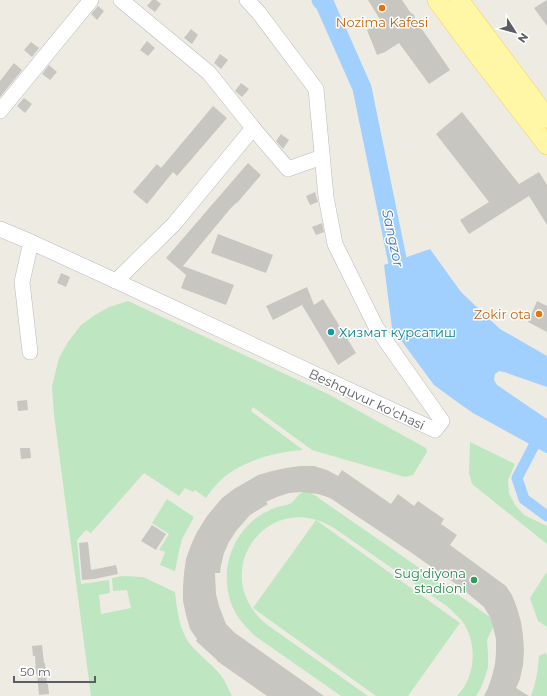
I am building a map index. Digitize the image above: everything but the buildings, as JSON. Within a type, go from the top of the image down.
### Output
[{"type":"main road","points":[[437,0],[547,118]]},
{"type":"main road","points":[[459,0],[484,49],[547,145]]},
{"type":"street","points":[[0,111],[91,0]]},
{"type":"street","points":[[121,0],[209,73],[288,169],[322,158]]},
{"type":"street","name":"Beshquvur ko'chasi","points":[[116,281],[435,430],[442,421],[376,327],[335,244],[326,197],[316,89],[259,13],[247,0]]},
{"type":"street","points":[[0,229],[32,242],[116,281],[174,224],[254,128]]},
{"type":"street","points":[[30,352],[22,282],[32,242]]},
{"type":"green space","points":[[128,301],[328,394],[426,448],[427,452],[413,475],[405,477],[312,450],[253,407],[251,411],[303,450],[280,453],[245,464],[224,477],[206,498],[195,490],[193,492],[185,488],[179,496],[144,473],[91,533],[86,530],[77,540],[81,584],[109,580],[110,593],[99,595],[101,614],[131,608],[127,590],[113,591],[112,578],[122,576],[143,577],[175,592],[179,619],[189,643],[220,674],[232,696],[91,696],[54,415],[52,386],[59,358],[68,342],[81,325],[109,307]]},
{"type":"green space","points":[[470,442],[515,464],[508,480],[509,493],[515,505],[524,515],[547,526],[547,544],[472,484],[469,473]]},
{"type":"green space","points":[[302,492],[310,492],[490,617],[493,627],[487,640],[488,667],[481,688],[476,696],[457,696],[468,679],[473,659],[471,639],[459,617],[448,607],[334,528],[310,518],[287,519],[268,527],[253,542],[244,560],[242,582],[249,604],[266,624],[368,696],[341,696],[255,636],[243,624],[234,610],[229,598],[227,586],[227,573],[233,549],[238,538],[255,519],[271,509],[291,503]]},
{"type":"green space","points":[[167,499],[194,517],[182,539],[175,571],[160,565],[165,552],[159,550],[169,534],[152,523]]},
{"type":"green space","points":[[316,520],[460,623],[408,696],[376,696],[253,608]]},
{"type":"green space","points":[[546,573],[547,627],[538,621],[530,598]]},
{"type":"green space","points":[[545,653],[547,655],[547,696],[531,696],[539,656]]},
{"type":"water","points":[[430,249],[461,292],[500,329],[547,356],[547,387],[499,371],[495,374],[494,380],[497,385],[547,419],[547,453],[473,413],[434,385],[392,328],[384,265]]},
{"type":"waterway","name":"Sangzor","points":[[321,0],[324,2],[362,88],[400,273],[408,283]]},
{"type":"waterway","points":[[540,434],[517,478],[524,499],[547,516]]},
{"type":"place","name":"Nozima Kafesi","points":[[382,8]]},
{"type":"place","name":"Zokir ota","points":[[539,314]]},
{"type":"place","name":"Хизмат курсатиш","points":[[331,332]]},
{"type":"place","name":"Sug'diyona stadioni","points":[[474,580]]}]
